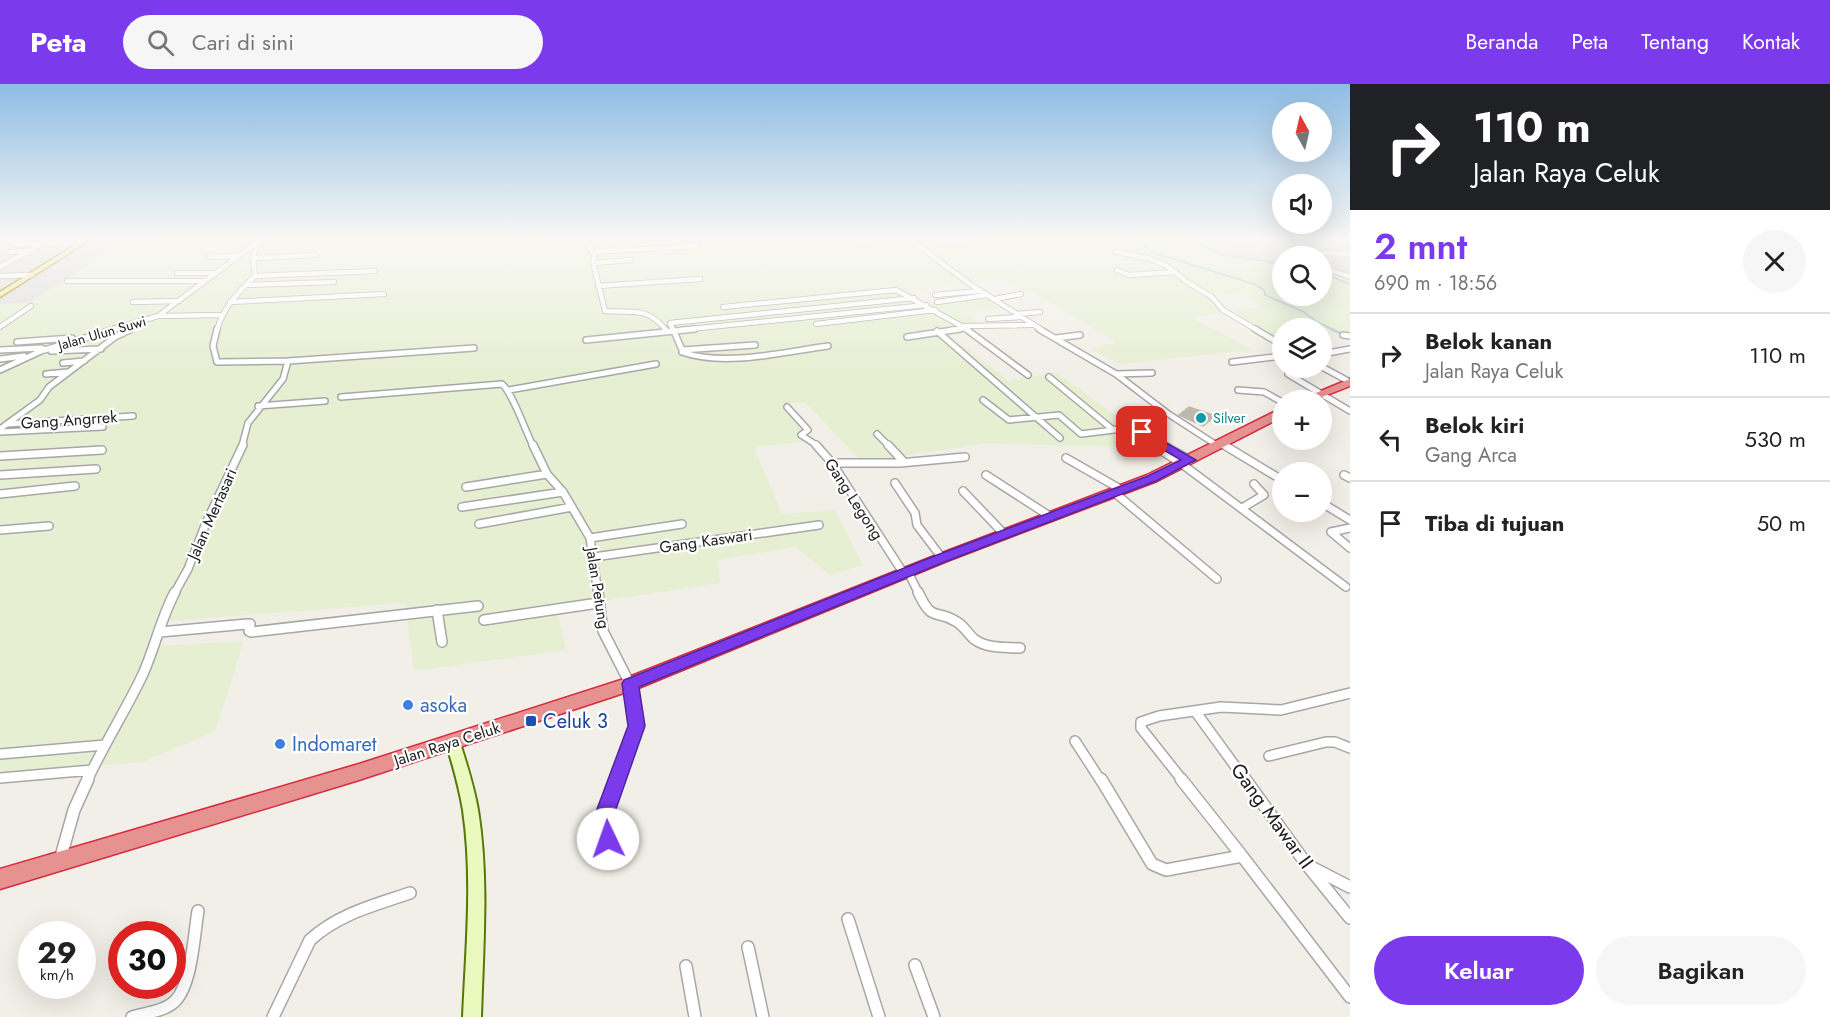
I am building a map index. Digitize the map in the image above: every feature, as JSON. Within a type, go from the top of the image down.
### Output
[{"type":"highway","points":[[1328,390],[1350,382]]},
{"type":"highway","name":"Jalan Raya Celuk","points":[[1,881],[60,861],[272,799],[630,684],[942,558],[1118,492],[1272,418]]},
{"type":"main road","points":[[0,295],[22,282]]},
{"type":"street","name":"Jalan Ulun Suwi","points":[[0,370],[41,351],[158,316],[204,282]]},
{"type":"street","points":[[248,285],[251,282]]},
{"type":"street","points":[[334,282],[248,285],[242,288],[221,315],[213,346],[215,361],[222,363],[288,361],[474,348]]},
{"type":"street","points":[[598,282],[605,311],[642,311],[659,320],[684,354],[694,357],[714,358],[828,346]]},
{"type":"street","points":[[598,286],[663,282]]},
{"type":"street","points":[[968,282],[1033,325],[1116,374],[1167,413],[1272,474]]},
{"type":"street","points":[[1186,282],[1212,297],[1223,310],[1272,339]]},
{"type":"street","points":[[723,307],[897,290],[964,327],[1028,375]]},
{"type":"street","points":[[935,295],[980,291]]},
{"type":"street","points":[[230,302],[384,294]]},
{"type":"street","points":[[995,299],[1021,294]]},
{"type":"street","points":[[937,302],[988,295]]},
{"type":"street","points":[[669,331],[670,323],[674,322],[914,298]]},
{"type":"street","points":[[133,302],[179,301]]},
{"type":"street","points":[[586,340],[926,305]]},
{"type":"street","points":[[0,327],[30,306]]},
{"type":"street","points":[[816,324],[935,310]]},
{"type":"street","points":[[988,319],[1040,312]]},
{"type":"street","points":[[158,316],[221,315]]},
{"type":"street","points":[[2,428],[44,397],[46,389],[115,337],[145,321]]},
{"type":"street","points":[[907,337],[964,327],[1033,325]]},
{"type":"street","points":[[937,331],[1060,438]]},
{"type":"street","points":[[1343,334],[1350,336]]},
{"type":"street","points":[[1056,338],[1080,335]]},
{"type":"street","points":[[17,342],[89,337]]},
{"type":"street","points":[[682,350],[754,345]]},
{"type":"street","points":[[0,350],[53,347]]},
{"type":"street","points":[[41,351],[100,349]]},
{"type":"street","points":[[1332,352],[1350,349]]},
{"type":"street","points":[[0,359],[32,355]]},
{"type":"street","points":[[1232,362],[1272,357]]},
{"type":"street","points":[[63,363],[86,361]]},
{"type":"street","name":"Jalan Mertasari","points":[[60,861],[74,810],[160,632],[167,608],[188,569],[206,524],[244,443],[245,432],[258,406],[283,378],[288,361]]},
{"type":"street","points":[[341,397],[496,383],[502,384],[509,390],[656,364]]},
{"type":"street","points":[[46,374],[69,372]]},
{"type":"street","points":[[1332,372],[1350,382]]},
{"type":"street","points":[[1116,374],[1152,373]]},
{"type":"street","points":[[1049,377],[1114,430]]},
{"type":"street","points":[[1295,378],[1315,390]]},
{"type":"street","name":"Jalan Petung","points":[[509,390],[516,411],[547,474],[563,492],[590,538],[603,631],[630,684],[636,726],[606,809],[610,860]]},
{"type":"street","points":[[1238,390],[1264,392],[1272,396]]},
{"type":"street","points":[[983,400],[1006,419],[1059,415],[1083,434],[1114,430],[1133,432],[1185,460]]},
{"type":"street","points":[[1332,400],[1350,411]]},
{"type":"street","points":[[258,406],[325,402]]},
{"type":"street","name":"Gang Legong","points":[[787,407],[808,430],[801,435],[820,448],[832,463],[906,573],[922,602],[933,614],[957,622],[975,640],[988,646],[1020,648]]},
{"type":"street","points":[[1134,412],[1152,421],[1138,427],[1142,432],[1185,460],[1242,508],[1346,587]]},
{"type":"street","name":"Gang Angrrek","points":[[2,428],[133,416]]},
{"type":"street","points":[[2,428],[104,427]]},
{"type":"street","points":[[877,434],[904,462]]},
{"type":"street","points":[[0,456],[102,450]]},
{"type":"street","points":[[832,463],[904,462],[965,457]]},
{"type":"street","points":[[1066,458],[1118,492],[1217,579]]},
{"type":"street","points":[[0,475],[96,469]]},
{"type":"street","points":[[466,487],[547,474]]},
{"type":"street","points":[[986,475],[1051,517]]},
{"type":"street","points":[[895,483],[915,513],[917,525],[942,558]]},
{"type":"street","points":[[1242,508],[1264,495],[1254,484]]},
{"type":"street","points":[[0,494],[75,486]]},
{"type":"street","points":[[462,507],[563,492]]},
{"type":"street","points":[[963,492],[1005,535]]},
{"type":"street","points":[[479,524],[572,507]]},
{"type":"street","points":[[1332,509],[1350,520]]},
{"type":"street","points":[[590,538],[681,524]]},
{"type":"street","name":"Gang Kaswari","points":[[594,557],[819,525]]},
{"type":"street","points":[[0,530],[49,526]]},
{"type":"street","points":[[1350,528],[1331,532],[1350,548]]},
{"type":"street","points":[[484,620],[598,603]]},
{"type":"street","points":[[160,632],[248,624],[250,624],[249,631],[251,632],[478,606]]},
{"type":"street","points":[[437,610],[442,642]]},
{"type":"street","points":[[1350,693],[1281,710],[1231,707],[1158,716],[1141,722],[1140,725],[1350,997]]},
{"type":"street","name":"Gang Mawar II","points":[[1195,711],[1307,865],[1350,918]]},
{"type":"street","points":[[1075,741],[1087,757],[1147,858],[1156,867],[1166,870],[1242,856]]},
{"type":"street","points":[[453,742],[469,794],[476,844],[472,1017]]},
{"type":"street","points":[[1269,756],[1326,742],[1335,742],[1350,748]]},
{"type":"street","points":[[0,754],[105,745]]},
{"type":"street","points":[[0,778],[92,770]]},
{"type":"street","points":[[1307,865],[1350,887]]},
{"type":"street","points":[[273,1017],[310,940],[318,932],[356,913],[410,893]]},
{"type":"street","points":[[132,1017],[168,1006],[178,998],[184,986],[198,911]]},
{"type":"street","points":[[848,919],[879,1017]]},
{"type":"street","points":[[748,947],[763,1017]]},
{"type":"street","points":[[915,965],[934,1017]]},
{"type":"street","points":[[686,966],[695,1017]]},
{"type":"shaded area","points":[[0,282],[63,282],[28,303],[0,304]]},
{"type":"green space","points":[[63,282],[982,282],[912,291],[928,304],[988,295],[1007,307],[965,311],[982,326],[950,335],[1009,381],[1056,372],[1145,437],[1115,447],[986,443],[863,463],[805,402],[783,404],[809,441],[754,447],[782,514],[835,510],[863,565],[830,575],[796,547],[717,560],[720,583],[557,608],[566,650],[414,671],[405,603],[169,621],[160,646],[244,641],[215,731],[143,762],[0,773],[0,304],[28,303]]},
{"type":"green space","points":[[1006,282],[1272,282],[1272,306],[1332,306],[1332,282],[1350,282],[1350,337],[1332,333],[1332,318],[1272,318],[1272,334],[1239,316],[1236,310],[1262,307],[1241,294],[1213,295],[1226,311],[1191,318],[1253,350],[1120,364],[1092,349],[1116,342],[1030,290],[1021,290]]},
{"type":"building","name":"Silver","points":[[1189,407],[1216,416],[1203,426],[1179,415]]},
{"type":"waterway","points":[[1246,282],[1264,290],[1265,295],[1304,312],[1317,322],[1334,330]]},
{"type":"waterway","points":[[1344,282],[1350,284]]},
{"type":"waterway","points":[[1332,329],[1344,335]]},
{"type":"place","name":"Silver","points":[[1201,418]]},
{"type":"place","name":"asoka","points":[[408,705]]},
{"type":"place","name":"Celuk 3","points":[[531,721]]},
{"type":"place","name":"Indomaret","points":[[280,744]]},
{"type":"route","points":[[608,839],[606,809],[614,793],[637,719],[630,684],[942,558],[1152,478],[1190,460],[1142,432]]}]
